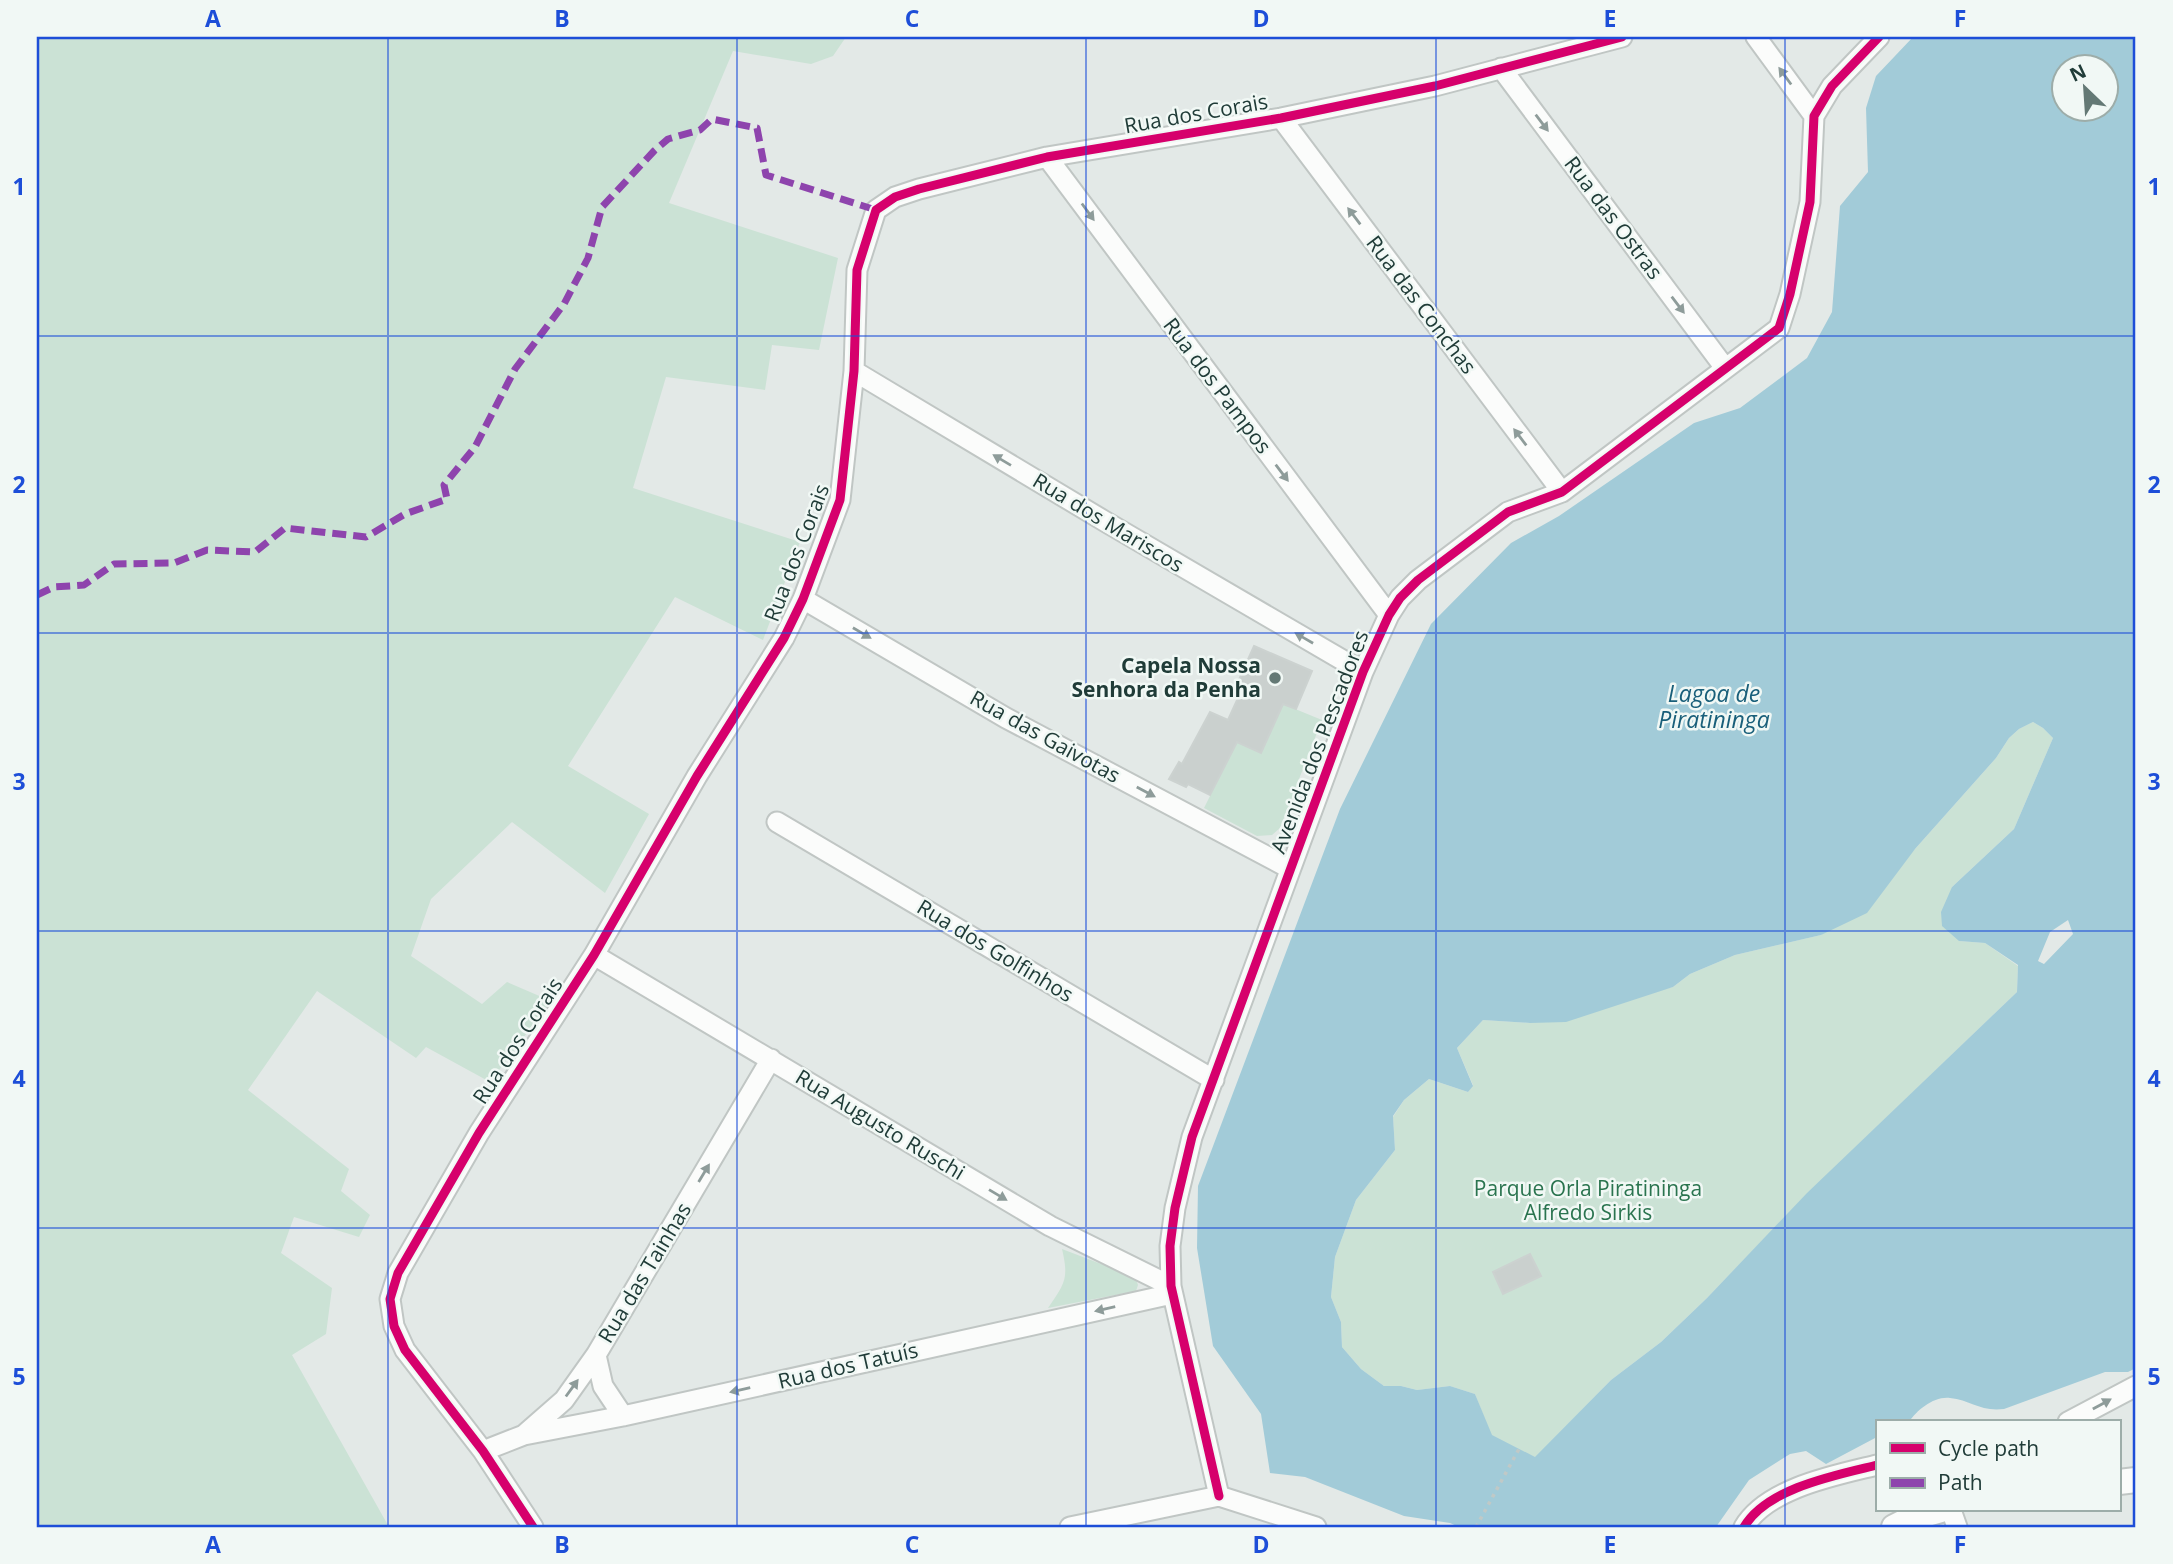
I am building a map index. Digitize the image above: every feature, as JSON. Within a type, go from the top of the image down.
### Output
[{"type":"street","name":"Rua dos Corais","points":[[533,1527],[483,1451],[405,1350],[394,1326],[390,1299],[398,1273],[479,1133],[594,955],[697,776],[784,638],[803,599],[840,500],[854,370],[857,270],[876,210],[895,197],[919,189],[1047,157],[1281,118],[1435,86],[1622,37]]},
{"type":"street","points":[[1756,37],[1814,116]]},
{"type":"street","name":"Avenida dos Pescadores","points":[[1219,1496],[1171,1290],[1170,1246],[1175,1208],[1192,1137],[1363,672],[1389,615],[1400,598],[1418,580],[1508,512],[1562,492],[1779,328],[1790,293],[1810,202],[1814,116],[1832,86],[1879,37]]},
{"type":"street","name":"Rua das Ostras","points":[[1501,68],[1725,368]]},
{"type":"street","name":"Rua das Conchas","points":[[1281,118],[1562,492]]},
{"type":"street","name":"Rua dos Pampos","points":[[1047,157],[1389,615]]},
{"type":"street","name":"Rua dos Mariscos","points":[[854,370],[1106,522],[1363,672]]},
{"type":"street","name":"Rua das Gaivotas","points":[[803,599],[1006,718],[1289,868]]},
{"type":"street","name":"Rua dos Golfinhos","points":[[777,822],[1214,1080]]},
{"type":"street","name":"Rua Augusto Ruschi","points":[[594,955],[1049,1226],[1171,1290]]},
{"type":"street","name":"Rua das Tainhas","points":[[483,1451],[524,1436],[564,1399],[596,1355],[771,1059]]},
{"type":"street","name":"Rua dos Tatuís","points":[[524,1436],[623,1416],[1171,1290]]},
{"type":"street","points":[[596,1355],[603,1386],[623,1416]]},
{"type":"street","points":[[2072,1420],[2136,1385]]},
{"type":"street","points":[[1744,1527],[1748,1520],[1773,1500],[1799,1488],[1876,1465]]},
{"type":"street","points":[[1070,1527],[1219,1496],[1316,1527]]},
{"type":"street","points":[[1894,1527],[1934,1512]]},
{"type":"path","points":[[1476,1527],[1519,1449]]},
{"type":"green space","points":[[37,37],[846,37],[833,56],[811,64],[733,51],[669,203],[838,258],[819,350],[772,345],[765,390],[666,377],[633,488],[800,542],[763,640],[675,597],[568,766],[649,814],[605,893],[512,822],[431,899],[411,956],[482,1004],[507,982],[551,1001],[490,1082],[426,1047],[416,1058],[317,991],[248,1090],[349,1169],[341,1191],[370,1215],[359,1237],[294,1217],[281,1253],[332,1288],[326,1334],[292,1355],[389,1527],[37,1527]]},
{"type":"green space","points":[[1283,704],[1322,720],[1280,828],[1272,835],[1257,836],[1204,808],[1237,742],[1261,753]]},
{"type":"green space","name":"Parque Orla Piratininga Alfredo Sirkis","points":[[2033,722],[2053,738],[2014,829],[1952,887],[1959,941],[1985,943],[2018,966],[2017,992],[1808,1193],[1707,1298],[1661,1342],[1611,1380],[1535,1458],[1491,1435],[1475,1394],[1450,1386],[1417,1390],[1384,1386],[1361,1369],[1342,1347],[1341,1322],[1331,1297],[1335,1257],[1356,1200],[1395,1150],[1393,1117],[1404,1100],[1429,1079],[1468,1092],[1473,1085],[1457,1048],[1483,1020],[1530,1023],[1673,987],[1690,974],[1735,955],[1821,935],[1915,849],[1996,758],[2009,738]]},
{"type":"green space","points":[[1062,1249],[1135,1277],[1138,1285],[1136,1291],[1048,1308],[1064,1280]]},
{"type":"water","name":"Lagoa de Piratininga","points":[[1913,37],[2136,37],[2136,1368],[2128,1372],[2105,1372],[2004,1409],[1988,1409],[1944,1398],[1921,1409],[1911,1420],[1876,1420],[1876,1438],[1826,1464],[1806,1451],[1790,1454],[1749,1480],[1716,1527],[1459,1527],[1450,1523],[1404,1516],[1305,1477],[1270,1473],[1261,1414],[1213,1346],[1197,1248],[1198,1186],[1340,809],[1431,624],[1511,543],[1559,516],[1694,423],[1740,408],[1807,358],[1832,312],[1840,206],[1868,172],[1866,108],[1876,76]],"holes":[[[2033,722],[2053,738],[2014,829],[1952,887],[1941,912],[1942,926],[1959,941],[1985,943],[2018,965],[2017,992],[1807,1193],[1661,1342],[1611,1380],[1535,1457],[1492,1435],[1475,1394],[1450,1386],[1417,1390],[1384,1386],[1361,1369],[1342,1347],[1341,1322],[1331,1297],[1335,1257],[1356,1200],[1395,1150],[1393,1116],[1404,1100],[1429,1079],[1468,1092],[1473,1086],[1457,1048],[1483,1020],[1566,1022],[1673,987],[1690,974],[1735,955],[1821,935],[1867,913],[1915,849],[1996,758],[2009,738]],[[2068,920],[2073,934],[2044,964],[2038,961],[2050,932]]]},
{"type":"building","points":[[1254,646],[1312,671],[1296,709],[1283,704],[1261,753],[1237,742],[1210,795],[1188,784],[1186,787],[1169,779],[1179,762],[1182,764],[1210,712],[1228,720],[1243,687],[1237,684]]},
{"type":"building","points":[[1530,1254],[1541,1276],[1503,1294],[1493,1272]]},
{"type":"marked path","points":[[37,595],[54,587],[84,585],[114,564],[174,563],[207,550],[255,552],[285,528],[366,537],[405,514],[447,499],[444,485],[475,447],[515,369],[564,304],[588,258],[602,207],[668,139],[700,130],[712,119],[757,128],[766,175],[876,210]]},
{"type":"cycle path","points":[[533,1527],[483,1451],[405,1350],[394,1326],[390,1299],[398,1273],[479,1133],[594,955],[697,776],[784,638],[803,599],[840,500],[854,371],[857,270],[876,210],[895,197],[919,189],[1047,157],[1281,118],[1435,86],[1622,37]]},
{"type":"cycle path","points":[[1219,1496],[1171,1286],[1170,1246],[1175,1208],[1192,1137],[1363,672],[1389,615],[1400,598],[1418,580],[1508,512],[1562,492],[1779,328],[1790,294],[1810,202],[1814,116],[1832,86],[1879,37]]},
{"type":"cycle path","points":[[1744,1527],[1769,1502],[1785,1493],[1823,1479],[1876,1465]]},
{"type":"place","name":"Capela Nossa Senhora da Penha","points":[[1275,678]]}]
